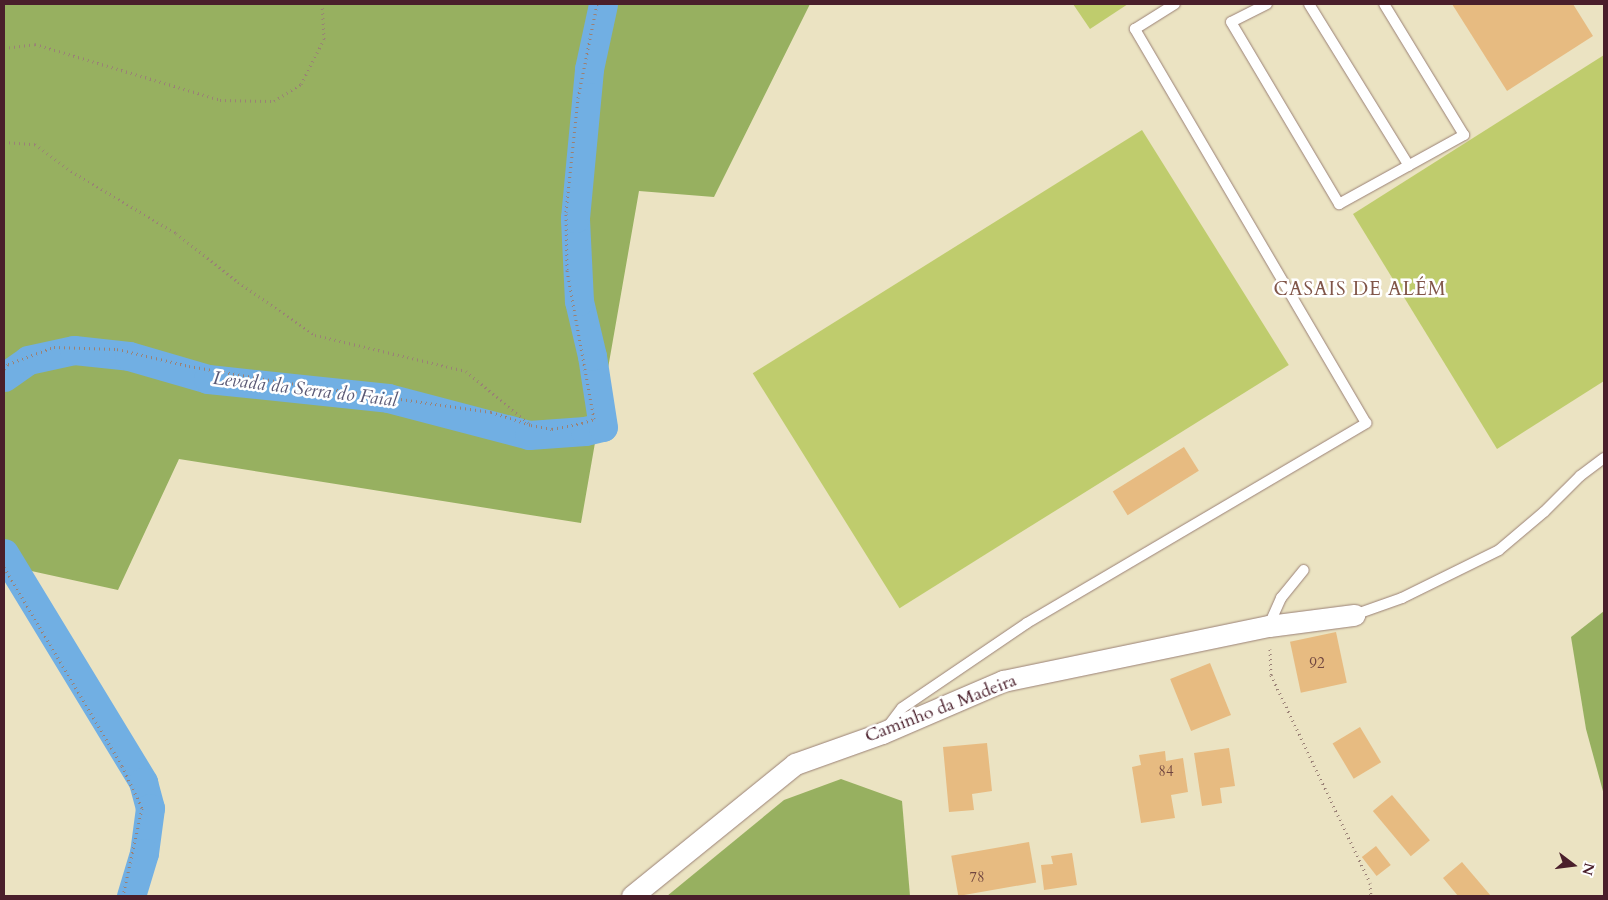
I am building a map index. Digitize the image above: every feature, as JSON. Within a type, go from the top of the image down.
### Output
[{"type":"street","name":"Caminho da Madeira","points":[[632,896],[795,764],[882,733],[1003,681],[1269,626],[1354,615]]},
{"type":"lane","points":[[882,733],[902,708],[1027,623],[1366,423],[1135,29],[1175,4]]},
{"type":"lane","points":[[1267,4],[1232,22],[1339,204],[1464,136],[1384,4]]},
{"type":"lane","points":[[1309,4],[1409,166]]},
{"type":"lane","points":[[1354,615],[1402,598],[1499,550],[1544,512],[1580,476],[1604,458]]},
{"type":"lane","points":[[1269,626],[1281,598],[1304,570]]},
{"type":"path","points":[[4,48],[34,44],[220,100],[274,101],[301,84],[324,39],[322,4]]},
{"type":"path","points":[[4,368],[8,364],[54,346],[117,349],[189,366],[491,412],[530,425],[552,428],[582,423],[594,418],[567,270],[566,212],[578,98],[597,4]]},
{"type":"path","points":[[4,142],[35,144],[71,171],[176,233],[238,282],[315,335],[466,371],[530,425]]},
{"type":"path","points":[[4,567],[122,766],[142,808],[123,896]]},
{"type":"path","points":[[1269,626],[1272,675],[1370,883],[1371,896]]},
{"type":"green space","points":[[4,4],[810,4],[714,197],[639,191],[581,523],[179,459],[118,590],[4,565]]},
{"type":"green space","points":[[1073,4],[1128,4],[1090,29]]},
{"type":"green space","points":[[1604,55],[1604,381],[1497,449],[1353,214]]},
{"type":"green space","points":[[1142,130],[1289,365],[900,608],[753,373]]},
{"type":"green space","points":[[1604,611],[1604,795],[1586,729],[1571,637]]},
{"type":"green space","points":[[841,779],[902,801],[910,896],[667,896],[784,800]]},
{"type":"building","points":[[1452,4],[1573,4],[1593,36],[1507,91]]},
{"type":"building","points":[[1184,447],[1199,471],[1128,515],[1113,492]]},
{"type":"building","points":[[1336,632],[1347,683],[1301,693],[1290,642]]},
{"type":"building","points":[[1210,663],[1231,715],[1191,731],[1170,679]]},
{"type":"building","points":[[1360,727],[1381,762],[1354,779],[1333,743]]},
{"type":"building","points":[[987,743],[992,791],[972,794],[974,810],[949,812],[943,747]]},
{"type":"building","points":[[1229,748],[1235,786],[1220,788],[1222,803],[1202,806],[1194,753]]},
{"type":"building","points":[[1165,751],[1166,761],[1183,758],[1188,792],[1171,795],[1175,818],[1141,823],[1132,767],[1141,765],[1139,755]]},
{"type":"building","points":[[1392,795],[1430,840],[1411,856],[1373,811]]},
{"type":"building","points":[[1029,842],[1036,882],[958,896],[951,856]]},
{"type":"building","points":[[1376,846],[1391,865],[1377,876],[1362,857]]},
{"type":"building","points":[[1072,853],[1077,885],[1044,890],[1041,865],[1053,864],[1051,856]]},
{"type":"building","points":[[1462,862],[1491,896],[1458,896],[1443,878]]},
{"type":"waterway","name":"Levada da Serra do Faial","points":[[4,377],[28,360],[74,350],[129,356],[208,379],[388,398],[529,435],[585,431],[603,427],[592,356],[579,301],[575,218],[589,69],[603,4]]},
{"type":"waterway","name":"Levada da Serra do Faial","points":[[4,553],[143,782],[150,808],[144,853],[131,896]]},
{"type":"district","name":"CASAIS DE ALÉM","points":[[1360,290]]}]
